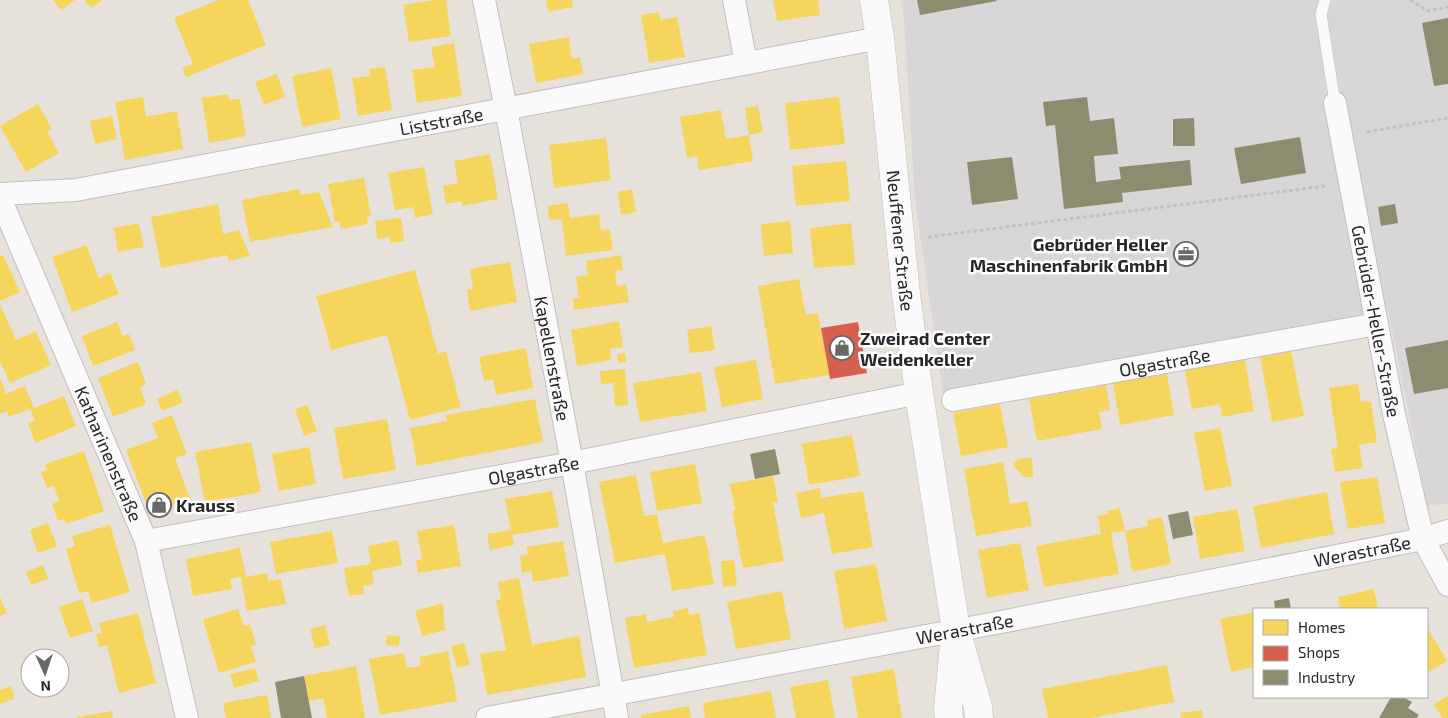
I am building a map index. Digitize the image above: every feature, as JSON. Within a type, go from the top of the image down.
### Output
[{"type":"main road","name":"Neuffener Straße","points":[[874,0],[880,38],[906,294],[919,393],[956,630],[978,707],[979,718]]},
{"type":"main road","name":"Neuffener Straße","points":[[949,718],[948,709],[956,630]]},
{"type":"street","name":"Kapellenstraße","points":[[484,0],[506,109],[618,718]]},
{"type":"street","points":[[734,0],[746,63]]},
{"type":"street","name":"Liststraße","points":[[0,196],[76,190],[880,38]]},
{"type":"street","name":"Gebrüder-Heller-Straße","points":[[1335,104],[1394,414],[1440,534],[1448,585]]},
{"type":"street","name":"Katharinenstraße","points":[[0,196],[146,541],[187,718]]},
{"type":"street","name":"Olgastraße","points":[[953,400],[1377,324]]},
{"type":"street","name":"Olgastraße","points":[[146,541],[572,463],[919,393]]},
{"type":"street","name":"Werastraße","points":[[487,718],[956,630],[1440,534]]},
{"type":"lane","points":[[1325,0],[1321,14],[1335,104]]},
{"type":"path","points":[[1410,0],[1428,11],[1448,7]]},
{"type":"path","points":[[1341,136],[1448,118]]},
{"type":"path","points":[[900,241],[1350,183]]},
{"type":"shaded area","name":"Gebrüder Heller Maschinenfabrik GmbH","points":[[901,0],[1448,0],[1448,504],[1427,505],[1388,310],[943,394],[915,199],[904,18]]},
{"type":"building: Homes","points":[[53,0],[75,0],[61,10]]},
{"type":"building: Homes","points":[[84,0],[102,0],[91,8]]},
{"type":"building: Homes","points":[[218,0],[248,0],[266,45],[186,77],[182,68],[193,64],[174,18]]},
{"type":"building: Homes","points":[[446,0],[451,36],[409,42],[403,5]]},
{"type":"building: Homes","points":[[546,0],[572,0],[573,7],[548,12]]},
{"type":"building: Homes","points":[[773,0],[818,0],[820,15],[777,21]]},
{"type":"building: Homes","points":[[659,12],[660,20],[677,17],[685,57],[649,63],[641,15]]},
{"type":"building: Homes","points":[[569,37],[572,59],[580,57],[583,74],[536,83],[529,44]]},
{"type":"building: Homes","points":[[454,43],[462,96],[417,103],[412,70],[435,67],[431,47]]},
{"type":"building: Homes","points":[[385,67],[392,110],[358,116],[352,78],[370,76],[369,69]]},
{"type":"building: Homes","points":[[331,68],[341,119],[302,127],[292,76]]},
{"type":"building: Homes","points":[[277,74],[285,97],[264,105],[255,82]]},
{"type":"building: Homes","points":[[228,94],[229,100],[240,99],[246,136],[209,143],[202,98]]},
{"type":"building: Homes","points":[[143,97],[146,117],[177,111],[183,149],[125,160],[115,102]]},
{"type":"building: Homes","points":[[839,97],[845,144],[790,150],[785,103]]},
{"type":"building: Homes","points":[[38,104],[52,129],[47,132],[59,153],[26,172],[0,126]]},
{"type":"building: Homes","points":[[758,106],[763,132],[749,135],[745,108]]},
{"type":"building: Homes","points":[[721,110],[726,139],[749,135],[753,161],[699,170],[697,156],[687,158],[680,117]]},
{"type":"building: Homes","points":[[112,116],[117,139],[95,144],[90,121]]},
{"type":"building: Homes","points":[[606,138],[611,180],[554,188],[549,145]]},
{"type":"building: Homes","points":[[490,154],[498,199],[462,206],[462,201],[446,204],[443,186],[458,183],[454,161]]},
{"type":"building: Homes","points":[[846,161],[850,201],[796,206],[792,166]]},
{"type":"building: Homes","points":[[424,167],[433,214],[415,218],[413,207],[395,210],[388,173]]},
{"type":"building: Homes","points":[[364,178],[371,216],[367,216],[368,224],[341,229],[339,221],[335,222],[328,184]]},
{"type":"building: Homes","points":[[299,189],[300,195],[319,192],[333,227],[250,242],[242,200]]},
{"type":"building: Homes","points":[[632,189],[636,212],[621,215],[618,192]]},
{"type":"building: Homes","points":[[568,203],[570,218],[599,214],[601,230],[610,229],[613,250],[566,256],[562,219],[549,220],[548,206]]},
{"type":"building: Homes","points":[[218,204],[223,234],[239,230],[250,256],[229,261],[227,255],[161,268],[151,217]]},
{"type":"building: Homes","points":[[401,218],[404,241],[391,243],[390,237],[377,239],[375,221]]},
{"type":"building: Homes","points":[[790,221],[793,253],[764,256],[761,224]]},
{"type":"building: Homes","points":[[139,223],[144,247],[118,252],[114,228]]},
{"type":"building: Homes","points":[[851,223],[855,265],[814,268],[810,228]]},
{"type":"building: Homes","points":[[86,245],[99,278],[110,273],[119,294],[72,312],[52,257]]},
{"type":"building: Homes","points":[[3,255],[20,292],[0,301],[0,256]]},
{"type":"building: Homes","points":[[621,255],[623,270],[615,271],[617,286],[626,284],[629,302],[574,310],[573,298],[579,298],[576,277],[588,275],[586,261]]},
{"type":"building: Homes","points":[[510,262],[517,302],[470,311],[467,290],[473,289],[470,269]]},
{"type":"building: Homes","points":[[415,270],[438,354],[446,351],[461,407],[410,420],[387,335],[331,350],[316,296]]},
{"type":"building: Homes","points":[[799,279],[806,315],[818,313],[829,375],[775,384],[758,286]]},
{"type":"building: Homes","points":[[0,304],[16,340],[36,331],[51,365],[10,383],[0,361]]},
{"type":"building: Homes","points":[[619,321],[623,347],[610,349],[611,360],[577,366],[571,330]]},
{"type":"building: Homes","points":[[117,322],[123,336],[129,334],[135,350],[93,366],[82,336]]},
{"type":"building: Homes","points":[[711,326],[715,350],[690,353],[687,330]]},
{"type":"building: Homes","points":[[526,348],[533,388],[496,395],[493,379],[484,381],[479,357]]},
{"type":"building: Homes","points":[[1291,351],[1304,416],[1272,422],[1260,357]]},
{"type":"building: Homes","points":[[625,353],[626,362],[618,363],[617,354]]},
{"type":"building: Homes","points":[[756,360],[763,399],[722,407],[714,367]]},
{"type":"building: Homes","points":[[1245,360],[1254,411],[1222,417],[1220,404],[1192,409],[1185,370]]},
{"type":"building: Homes","points":[[138,362],[146,384],[140,387],[146,404],[113,417],[98,378]]},
{"type":"building: Homes","points":[[625,369],[628,405],[615,406],[613,383],[601,384],[600,371]]},
{"type":"building: Homes","points":[[701,372],[707,411],[640,422],[633,383]]},
{"type":"building: Homes","points":[[1167,373],[1174,415],[1120,425],[1113,383]]},
{"type":"building: Homes","points":[[0,378],[6,394],[25,386],[34,408],[64,396],[76,426],[35,443],[28,423],[35,421],[30,409],[9,417],[7,411],[0,414]]},
{"type":"building: Homes","points":[[1358,384],[1361,402],[1371,401],[1377,442],[1359,445],[1363,468],[1335,472],[1331,449],[1338,448],[1329,388]]},
{"type":"building: Homes","points":[[1106,385],[1110,410],[1099,412],[1102,429],[1037,441],[1029,399]]},
{"type":"building: Homes","points":[[177,390],[183,402],[162,411],[157,399]]},
{"type":"building: Homes","points":[[535,399],[543,442],[417,466],[410,428],[447,421],[446,415]]},
{"type":"building: Homes","points":[[1000,404],[1008,447],[961,456],[953,413]]},
{"type":"building: Homes","points":[[307,405],[317,431],[304,436],[295,409]]},
{"type":"building: Homes","points":[[172,415],[187,454],[175,458],[190,499],[150,514],[126,450],[158,438],[152,423]]},
{"type":"building: Homes","points":[[387,419],[396,470],[343,479],[334,428]]},
{"type":"building: Homes","points":[[1220,428],[1232,486],[1205,491],[1194,433]]},
{"type":"building: Homes","points":[[852,435],[860,476],[809,485],[802,444]]},
{"type":"building: Homes","points":[[251,442],[261,492],[205,502],[195,452]]},
{"type":"building: Homes","points":[[309,447],[316,484],[279,491],[272,454]]},
{"type":"building: Homes","points":[[84,451],[104,511],[66,524],[64,519],[58,521],[52,504],[59,501],[54,486],[47,488],[41,472],[47,470],[45,464]]},
{"type":"building: Homes","points":[[1032,458],[1033,477],[1024,477],[1013,465],[1018,459]]},
{"type":"building: Homes","points":[[1003,462],[1010,504],[1027,501],[1032,526],[976,536],[964,469]]},
{"type":"building: Homes","points":[[695,464],[702,503],[657,511],[650,472]]},
{"type":"building: Homes","points":[[636,475],[644,516],[657,514],[663,543],[705,535],[714,584],[672,591],[665,554],[615,563],[599,482]]},
{"type":"building: Homes","points":[[773,476],[778,502],[773,503],[784,561],[743,568],[732,511],[735,510],[730,484]]},
{"type":"building: Homes","points":[[1377,477],[1385,523],[1348,529],[1340,482]]},
{"type":"building: Homes","points":[[820,488],[821,498],[863,491],[873,547],[832,554],[824,513],[801,518],[796,493]]},
{"type":"building: Homes","points":[[552,491],[559,527],[512,535],[514,545],[490,550],[487,534],[511,530],[505,499]]},
{"type":"building: Homes","points":[[1327,492],[1334,534],[1261,548],[1253,506]]},
{"type":"building: Homes","points":[[1120,508],[1125,531],[1111,533],[1119,574],[1044,587],[1036,546],[1101,534],[1098,516],[1108,514],[1107,511]]},
{"type":"building: Homes","points":[[1237,509],[1245,551],[1200,559],[1193,517]]},
{"type":"building: Homes","points":[[1162,517],[1171,564],[1132,572],[1125,531],[1148,526],[1147,520]]},
{"type":"building: Homes","points":[[48,523],[57,546],[38,553],[30,530]]},
{"type":"building: Homes","points":[[110,525],[130,592],[92,603],[88,591],[79,593],[66,549],[75,546],[72,536]]},
{"type":"building: Homes","points":[[454,525],[461,566],[418,573],[416,560],[422,560],[417,531]]},
{"type":"building: Homes","points":[[332,531],[338,563],[276,574],[270,542]]},
{"type":"building: Homes","points":[[398,540],[402,565],[372,571],[374,584],[363,586],[364,594],[349,596],[344,568],[371,564],[368,546]]},
{"type":"building: Homes","points":[[563,541],[569,576],[533,582],[531,571],[522,573],[520,556],[528,554],[526,547]]},
{"type":"building: Homes","points":[[1020,543],[1029,590],[987,598],[978,550]]},
{"type":"building: Homes","points":[[240,548],[246,577],[267,573],[268,581],[281,579],[286,604],[247,611],[241,577],[230,579],[232,589],[193,596],[186,559]]},
{"type":"building: Homes","points":[[734,560],[737,586],[723,587],[721,561]]},
{"type":"building: Homes","points":[[876,564],[887,621],[844,629],[834,571]]},
{"type":"building: Homes","points":[[43,565],[48,579],[31,585],[26,572]]},
{"type":"building: Homes","points":[[519,578],[532,645],[579,636],[586,677],[487,695],[480,654],[506,650],[496,600],[501,599],[498,582]]},
{"type":"building: Homes","points":[[1374,589],[1378,608],[1340,608],[1338,597]]},
{"type":"building: Homes","points":[[782,591],[791,639],[736,649],[727,602]]},
{"type":"building: Homes","points":[[0,597],[7,613],[0,616]]},
{"type":"building: Homes","points":[[82,599],[93,631],[70,638],[59,607]]},
{"type":"building: Homes","points":[[443,603],[445,630],[422,636],[415,611]]},
{"type":"building: Homes","points":[[688,608],[689,615],[699,613],[707,655],[634,668],[625,618],[646,614],[647,622],[674,617],[673,611]]},
{"type":"building: Homes","points":[[238,609],[244,626],[250,624],[256,644],[251,646],[256,662],[219,673],[203,619]]},
{"type":"building: Homes","points":[[1253,612],[1253,667],[1231,672],[1220,619]]},
{"type":"building: Homes","points":[[138,613],[156,683],[119,693],[107,645],[99,647],[96,634],[102,633],[99,623]]},
{"type":"building: Homes","points":[[325,625],[330,645],[315,648],[310,629]]},
{"type":"building: Homes","points":[[1428,629],[1447,661],[1428,672]]},
{"type":"building: Homes","points":[[387,635],[400,636],[399,646],[386,645]]},
{"type":"building: Homes","points":[[464,643],[470,665],[457,668],[451,646]]},
{"type":"building: Homes","points":[[448,651],[457,701],[380,715],[369,659],[404,653],[407,668],[421,666],[419,657]]},
{"type":"building: Homes","points":[[1167,665],[1174,702],[1092,718],[1048,718],[1042,689]]},
{"type":"building: Homes","points":[[356,666],[365,718],[327,718],[323,698],[308,701],[304,676]]},
{"type":"building: Homes","points":[[255,668],[259,681],[234,688],[230,674]]},
{"type":"building: Homes","points":[[894,669],[902,718],[858,718],[851,677]]},
{"type":"building: Homes","points":[[828,680],[835,718],[796,718],[790,687]]},
{"type":"building: Homes","points":[[10,686],[15,698],[0,704],[0,690]]},
{"type":"building: Homes","points":[[771,691],[776,718],[705,718],[703,703]]},
{"type":"building: Homes","points":[[267,695],[271,718],[226,718],[223,703]]},
{"type":"building: Homes","points":[[1448,696],[1448,718],[1442,718],[1434,704]]},
{"type":"building: Homes","points":[[689,706],[691,718],[641,718],[641,715]]},
{"type":"building: Homes","points":[[1202,710],[1203,718],[1181,718],[1180,713]]},
{"type":"building: Homes","points":[[112,711],[113,718],[77,718],[77,717]]},
{"type":"building: Shops","points":[[858,322],[867,373],[830,379],[821,328]]},
{"type":"building: Industry","points":[[917,0],[996,0],[997,1],[920,15]]},
{"type":"building: Industry","points":[[1448,18],[1448,84],[1434,86],[1422,23]]},
{"type":"building: Industry","points":[[1087,97],[1090,121],[1114,118],[1118,154],[1094,156],[1096,182],[1121,179],[1119,167],[1190,160],[1192,185],[1122,193],[1123,202],[1064,209],[1055,125],[1046,126],[1043,102]]},
{"type":"building: Industry","points":[[1194,118],[1195,146],[1173,146],[1173,119]]},
{"type":"building: Industry","points":[[1300,137],[1306,173],[1241,184],[1234,148]]},
{"type":"building: Industry","points":[[1012,157],[1018,199],[972,205],[967,162]]},
{"type":"building: Industry","points":[[1395,204],[1398,223],[1381,226],[1378,207]]},
{"type":"building: Industry","points":[[1448,340],[1448,388],[1414,394],[1405,348]]},
{"type":"building: Industry","points":[[775,449],[780,474],[755,479],[750,454]]},
{"type":"building: Industry","points":[[1188,511],[1193,535],[1173,539],[1168,515]]},
{"type":"building: Industry","points":[[1289,598],[1291,608],[1275,608],[1274,601]]},
{"type":"building: Industry","points":[[304,676],[312,718],[281,718],[275,682]]},
{"type":"building: Industry","points":[[1390,698],[1405,698],[1412,702],[1408,708],[1419,715],[1417,718],[1379,718]]},
{"type":"place","name":"Gebrüder Heller Maschinenfabrik GmbH","points":[[1186,254]]},
{"type":"place","name":"Zweirad Center Weidenkeller","points":[[842,348]]},
{"type":"place","name":"Krauss","points":[[159,505]]}]
